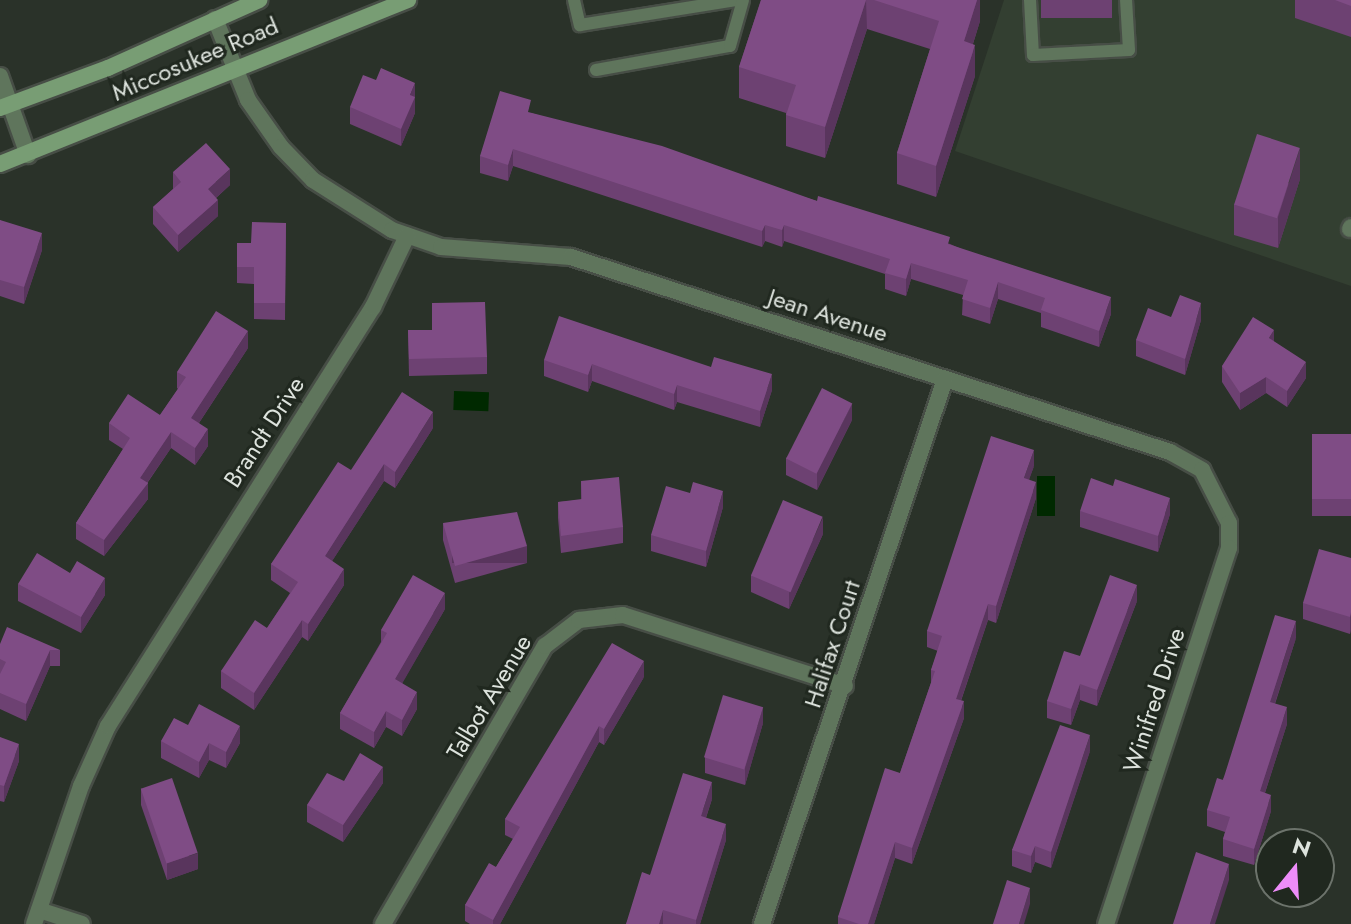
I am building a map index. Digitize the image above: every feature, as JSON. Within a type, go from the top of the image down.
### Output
[{"type":"street","name":"Miccosukee Road","points":[[5,106],[108,68],[259,0]]},
{"type":"street","name":"Miccosukee Road","points":[[0,164],[408,0]]},
{"type":"street","points":[[215,19],[256,112],[313,180],[407,236]]},
{"type":"street","points":[[0,76],[5,106],[28,155]]},
{"type":"street","name":"Jean Avenue","points":[[407,236],[473,252],[571,257],[1170,452],[1202,470],[1216,490]]},
{"type":"street","name":"Brandt Drive","points":[[36,917],[81,786],[108,726],[373,307],[407,236]]},
{"type":"street","name":"Halifax Court","points":[[762,924],[845,686],[945,379]]},
{"type":"street","name":"Winifred Drive","points":[[1106,924],[1229,548],[1229,523],[1216,490]]},
{"type":"street","name":"Talbot Avenue","points":[[383,924],[545,646],[579,620],[623,615],[845,686]]},
{"type":"street","points":[[36,917],[82,924]]},
{"type":"lane","points":[[574,0],[580,25],[736,0]]},
{"type":"lane","points":[[596,70],[730,46],[743,0]]},
{"type":"lane","points":[[1030,0],[1033,55],[1129,50],[1126,0]]},
{"type":"shaded area","points":[[1004,0],[1351,0],[1351,286],[955,151]]},
{"type":"shaded area","points":[[454,391],[489,392],[488,411],[453,410]]},
{"type":"shaded area","points":[[1037,476],[1055,476],[1055,516],[1037,516]]},
{"type":"building","points":[[761,0],[866,0],[825,127],[786,115],[796,85],[739,67]]},
{"type":"building","points":[[874,0],[977,0],[964,41],[975,45],[936,166],[897,153],[939,21]]},
{"type":"building","points":[[1335,0],[1351,0],[1351,6]]},
{"type":"building","points":[[381,68],[415,83],[410,95],[415,97],[401,129],[350,107],[363,75],[376,80]]},
{"type":"building","points":[[500,91],[531,100],[528,112],[662,146],[817,201],[818,196],[950,237],[948,244],[1111,297],[1099,331],[1041,310],[1045,298],[998,282],[990,308],[962,299],[968,280],[911,263],[906,279],[885,273],[890,259],[784,225],[782,230],[765,225],[762,231],[513,149],[508,165],[480,156]]},
{"type":"building","points":[[1257,134],[1300,148],[1277,218],[1234,204]]},
{"type":"building","points":[[206,143],[230,169],[208,189],[218,200],[178,235],[153,207],[181,182],[173,172]]},
{"type":"building","points":[[0,220],[42,233],[24,287],[0,280]]},
{"type":"building","points":[[252,222],[286,223],[285,303],[254,303],[254,267],[237,267],[237,243],[251,243]]},
{"type":"building","points":[[1180,295],[1201,303],[1185,359],[1136,340],[1148,308],[1171,317]]},
{"type":"building","points":[[485,302],[487,357],[409,359],[408,330],[432,330],[432,303]]},
{"type":"building","points":[[216,311],[248,331],[191,418],[208,429],[195,448],[171,432],[140,478],[148,483],[104,540],[76,523],[130,438],[109,423],[128,394],[160,415],[186,377],[177,372]]},
{"type":"building","points":[[559,316],[711,367],[714,357],[772,374],[760,411],[677,385],[674,394],[592,364],[588,375],[544,360]]},
{"type":"building","points":[[1253,317],[1274,330],[1269,338],[1306,362],[1287,391],[1266,377],[1240,393],[1222,366]]},
{"type":"building","points":[[822,388],[852,403],[816,474],[786,458]]},
{"type":"building","points":[[402,392],[433,412],[395,472],[384,464],[325,556],[344,569],[308,624],[302,620],[254,693],[221,671],[255,620],[267,628],[298,582],[271,564],[338,462],[351,470]]},
{"type":"building","points":[[1312,434],[1351,434],[1351,499],[1312,499]]},
{"type":"building","points":[[991,436],[1034,450],[1024,478],[1036,482],[996,606],[988,604],[956,699],[964,701],[912,848],[895,842],[868,924],[859,924],[838,917],[885,768],[900,773],[935,671],[931,670],[942,636],[927,631]]},
{"type":"building","points":[[619,477],[623,527],[561,536],[558,502],[582,499],[581,481]]},
{"type":"building","points":[[1091,478],[1113,486],[1115,479],[1170,498],[1158,536],[1080,511]]},
{"type":"building","points":[[693,482],[723,491],[706,551],[651,535],[666,486],[690,493]]},
{"type":"building","points":[[783,500],[823,517],[791,592],[751,575]]},
{"type":"building","points":[[517,512],[527,546],[455,566],[443,523]]},
{"type":"building","points":[[1319,549],[1351,558],[1350,617],[1303,603]]},
{"type":"building","points":[[37,553],[70,573],[77,561],[105,578],[81,617],[18,584]]},
{"type":"building","points":[[413,575],[445,593],[395,679],[417,692],[402,720],[386,711],[374,732],[340,713],[387,633],[381,630]]},
{"type":"building","points":[[1110,575],[1137,585],[1097,690],[1080,684],[1071,709],[1047,701],[1064,651],[1080,656]]},
{"type":"building","points":[[1275,615],[1296,621],[1270,702],[1287,707],[1260,791],[1271,795],[1261,828],[1255,828],[1254,849],[1223,839],[1230,817],[1207,810],[1217,778],[1223,780]]},
{"type":"building","points":[[7,627],[60,650],[50,650],[26,704],[0,693],[0,674],[6,662],[0,659],[0,644]]},
{"type":"building","points":[[612,643],[644,661],[604,729],[599,726],[493,920],[465,905],[489,863],[496,867],[520,827],[505,819]]},
{"type":"building","points":[[723,695],[763,707],[744,769],[704,757]]},
{"type":"building","points":[[199,704],[240,726],[226,752],[209,743],[199,762],[161,741],[174,718],[188,725]]},
{"type":"building","points":[[1060,725],[1090,735],[1051,852],[1035,846],[1031,856],[1012,850]]},
{"type":"building","points":[[0,737],[19,744],[4,786],[0,785]]},
{"type":"building","points":[[360,753],[383,767],[343,825],[307,805],[327,773],[344,781]]},
{"type":"building","points":[[683,773],[712,782],[701,816],[726,824],[696,920],[663,910],[659,924],[626,924],[642,872],[650,875]]},
{"type":"building","points":[[172,778],[198,853],[167,863],[141,789]]},
{"type":"building","points":[[1196,852],[1229,864],[1210,924],[1173,924]]},
{"type":"building","points":[[1007,880],[1030,888],[1019,924],[993,924]]}]
